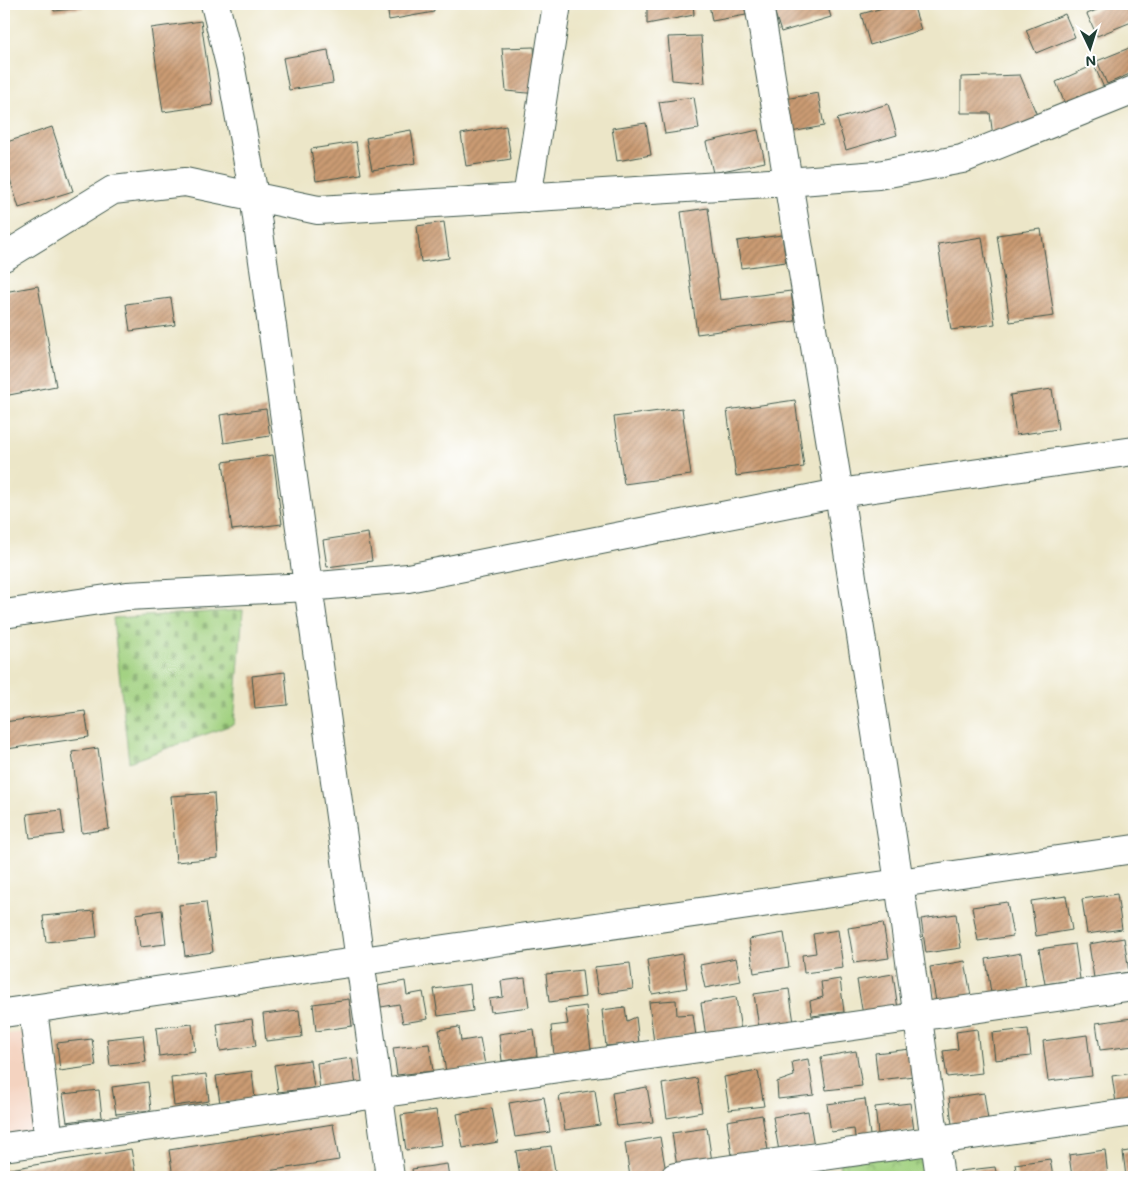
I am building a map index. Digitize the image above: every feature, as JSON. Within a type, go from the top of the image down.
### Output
[{"type":"street","points":[[215,4],[231,69],[254,196],[390,1177]]},
{"type":"street","points":[[527,198],[556,4]]},
{"type":"street","points":[[759,4],[839,493],[899,882],[940,1177]]},
{"type":"street","points":[[4,257],[113,190],[185,182],[318,210],[878,175],[962,159],[1134,90]]},
{"type":"street","points":[[4,614],[127,596],[308,587],[408,578],[839,493],[1134,451]]},
{"type":"street","points":[[4,1013],[1134,849]]},
{"type":"street","points":[[4,1147],[1134,986]]},
{"type":"street","points":[[33,1009],[49,1140]]},
{"type":"street","points":[[675,1177],[1134,1112]]},
{"type":"shaded area","points":[[24,1032],[36,1135],[4,1139],[4,1035]]},
{"type":"green space","points":[[243,610],[234,724],[129,762],[113,618]]},
{"type":"green space","points":[[927,1149],[932,1177],[841,1177],[839,1162]]},
{"type":"building","points":[[53,4],[82,4],[83,8],[54,11]]},
{"type":"building","points":[[387,4],[433,4],[434,12],[389,20]]},
{"type":"building","points":[[647,4],[693,4],[694,15],[647,24]]},
{"type":"building","points":[[709,4],[744,4],[746,15],[712,21]]},
{"type":"building","points":[[772,4],[827,4],[831,17],[781,32]]},
{"type":"building","points":[[897,4],[913,4],[921,30],[870,45],[861,14]]},
{"type":"building","points":[[1111,4],[1128,4],[1134,21],[1097,36],[1087,14]]},
{"type":"building","points":[[1065,14],[1075,37],[1036,53],[1026,30]]},
{"type":"building","points":[[201,21],[213,105],[163,112],[151,28]]},
{"type":"building","points":[[701,36],[705,83],[672,80],[668,37]]},
{"type":"building","points":[[1134,46],[1134,72],[1107,84],[1097,61]]},
{"type":"building","points":[[534,47],[538,94],[506,91],[502,48]]},
{"type":"building","points":[[328,50],[333,83],[289,90],[283,58]]},
{"type":"building","points":[[1094,65],[1104,88],[1065,104],[1056,82]]},
{"type":"building","points":[[1020,75],[1039,120],[993,137],[990,113],[961,113],[961,77]]},
{"type":"building","points":[[818,93],[824,126],[791,132],[785,99]]},
{"type":"building","points":[[694,97],[699,129],[665,134],[659,102]]},
{"type":"building","points":[[888,104],[897,135],[846,150],[837,119]]},
{"type":"building","points":[[646,123],[651,155],[617,161],[612,128]]},
{"type":"building","points":[[506,126],[511,159],[466,166],[461,134]]},
{"type":"building","points":[[52,127],[73,191],[19,208],[4,160],[4,143]]},
{"type":"building","points":[[411,130],[416,163],[372,170],[366,138]]},
{"type":"building","points":[[758,130],[765,162],[713,173],[706,142]]},
{"type":"building","points":[[356,142],[361,174],[316,181],[311,149]]},
{"type":"building","points":[[708,208],[720,300],[791,291],[795,321],[697,334],[681,212]]},
{"type":"building","points":[[444,222],[449,258],[421,262],[417,226]]},
{"type":"building","points":[[1041,229],[1054,316],[1010,322],[997,235]]},
{"type":"building","points":[[782,235],[786,262],[741,268],[737,241]]},
{"type":"building","points":[[982,237],[995,324],[951,330],[938,244]]},
{"type":"building","points":[[38,286],[56,386],[4,396],[4,292]]},
{"type":"building","points":[[171,298],[175,325],[130,331],[126,304]]},
{"type":"building","points":[[1052,389],[1058,429],[1016,435],[1010,395]]},
{"type":"building","points":[[795,400],[804,467],[736,476],[727,410]]},
{"type":"building","points":[[682,408],[691,475],[624,484],[614,417]]},
{"type":"building","points":[[266,409],[270,436],[224,443],[220,415]]},
{"type":"building","points":[[273,455],[282,524],[232,530],[223,462]]},
{"type":"building","points":[[368,533],[372,561],[327,567],[323,540]]},
{"type":"building","points":[[285,672],[288,705],[255,708],[252,676]]},
{"type":"building","points":[[85,711],[89,737],[7,749],[4,722]]},
{"type":"building","points":[[98,748],[109,829],[82,833],[72,752]]},
{"type":"building","points":[[214,793],[218,858],[176,862],[171,796]]},
{"type":"building","points":[[61,810],[64,834],[30,838],[27,814]]},
{"type":"building","points":[[1117,894],[1122,929],[1087,934],[1082,899]]},
{"type":"building","points":[[1066,896],[1072,930],[1036,936],[1031,901]]},
{"type":"building","points":[[206,902],[213,952],[185,956],[179,905]]},
{"type":"building","points":[[1007,902],[1013,936],[978,941],[972,907]]},
{"type":"building","points":[[162,910],[166,944],[140,947],[136,914]]},
{"type":"building","points":[[94,911],[97,937],[46,942],[43,916]]},
{"type":"building","points":[[956,914],[961,948],[926,953],[921,919]]},
{"type":"building","points":[[883,923],[889,958],[854,963],[848,928]]},
{"type":"building","points":[[838,930],[843,968],[804,973],[802,955],[816,953],[813,934]]},
{"type":"building","points":[[784,933],[789,967],[754,973],[749,939]]},
{"type":"building","points":[[1124,938],[1129,972],[1094,978],[1089,944]]},
{"type":"building","points":[[1075,944],[1080,979],[1045,984],[1039,949]]},
{"type":"building","points":[[1021,953],[1026,988],[991,993],[986,959]]},
{"type":"building","points":[[682,954],[687,988],[652,994],[647,960]]},
{"type":"building","points":[[736,958],[741,981],[705,988],[700,965]]},
{"type":"building","points":[[965,961],[971,996],[936,1001],[930,967]]},
{"type":"building","points":[[630,963],[633,989],[598,994],[594,967]]},
{"type":"building","points":[[582,970],[585,997],[549,1002],[546,974]]},
{"type":"building","points":[[893,974],[898,1009],[863,1015],[857,980]]},
{"type":"building","points":[[525,978],[529,1007],[491,1012],[489,999],[503,997],[501,981]]},
{"type":"building","points":[[840,979],[844,1012],[812,1016],[810,1001],[823,997],[821,982]]},
{"type":"building","points":[[405,981],[407,995],[423,992],[428,1019],[403,1023],[399,1004],[381,1007],[378,986]]},
{"type":"building","points":[[470,984],[473,1011],[438,1016],[434,989]]},
{"type":"building","points":[[789,989],[794,1023],[759,1028],[754,994]]},
{"type":"building","points":[[736,997],[741,1031],[706,1037],[701,1003]]},
{"type":"building","points":[[349,999],[352,1026],[316,1031],[313,1004]]},
{"type":"building","points":[[676,1000],[677,1015],[693,1014],[696,1036],[654,1043],[649,1002]]},
{"type":"building","points":[[586,1006],[591,1050],[554,1055],[551,1026],[568,1024],[565,1009]]},
{"type":"building","points":[[625,1007],[627,1021],[636,1017],[639,1043],[606,1046],[602,1010]]},
{"type":"building","points":[[299,1010],[302,1037],[266,1041],[263,1014]]},
{"type":"building","points":[[1132,1018],[1134,1046],[1100,1050],[1096,1023]]},
{"type":"building","points":[[252,1019],[256,1046],[220,1051],[217,1024]]},
{"type":"building","points":[[192,1024],[195,1051],[159,1056],[156,1028]]},
{"type":"building","points":[[459,1027],[461,1041],[480,1038],[485,1065],[446,1072],[439,1030]]},
{"type":"building","points":[[534,1029],[537,1056],[502,1061],[499,1034]]},
{"type":"building","points":[[977,1029],[982,1073],[947,1077],[943,1051],[958,1049],[956,1032]]},
{"type":"building","points":[[1028,1029],[1031,1056],[995,1060],[992,1033]]},
{"type":"building","points":[[143,1035],[146,1062],[110,1066],[107,1039]]},
{"type":"building","points":[[1087,1035],[1092,1076],[1048,1081],[1043,1041]]},
{"type":"building","points":[[92,1039],[96,1066],[60,1071],[57,1043]]},
{"type":"building","points":[[429,1044],[433,1071],[397,1075],[393,1048]]},
{"type":"building","points":[[911,1049],[914,1076],[878,1080],[875,1053]]},
{"type":"building","points":[[856,1051],[862,1086],[826,1090],[821,1057]]},
{"type":"building","points":[[352,1058],[356,1085],[320,1090],[317,1063]]},
{"type":"building","points":[[808,1059],[814,1095],[778,1099],[777,1082],[794,1076],[792,1062]]},
{"type":"building","points":[[310,1060],[314,1088],[278,1092],[274,1065]]},
{"type":"building","points":[[252,1071],[255,1099],[220,1103],[216,1076]]},
{"type":"building","points":[[758,1071],[764,1106],[729,1110],[724,1077]]},
{"type":"building","points":[[1134,1073],[1134,1101],[1116,1103],[1112,1076]]},
{"type":"building","points":[[206,1074],[209,1101],[174,1106],[171,1078]]},
{"type":"building","points":[[697,1078],[702,1112],[667,1118],[662,1084]]},
{"type":"building","points":[[148,1082],[151,1110],[116,1114],[112,1087]]},
{"type":"building","points":[[647,1087],[653,1122],[617,1126],[612,1093]]},
{"type":"building","points":[[99,1090],[102,1117],[67,1122],[63,1094]]},
{"type":"building","points":[[595,1090],[600,1125],[565,1130],[559,1096]]},
{"type":"building","points":[[984,1093],[988,1120],[952,1125],[949,1098]]},
{"type":"building","points":[[544,1097],[550,1132],[515,1137],[509,1103]]},
{"type":"building","points":[[865,1099],[871,1142],[856,1144],[854,1129],[831,1132],[827,1104]]},
{"type":"building","points":[[910,1103],[914,1130],[878,1134],[875,1107]]},
{"type":"building","points":[[492,1108],[498,1142],[463,1148],[457,1114]]},
{"type":"building","points":[[436,1110],[442,1145],[406,1150],[401,1115]]},
{"type":"building","points":[[808,1111],[814,1146],[779,1151],[773,1117]]},
{"type":"building","points":[[762,1115],[768,1150],[732,1155],[727,1121]]},
{"type":"building","points":[[333,1124],[339,1160],[229,1177],[173,1177],[169,1150]]},
{"type":"building","points":[[707,1128],[712,1162],[677,1167],[672,1133]]},
{"type":"building","points":[[660,1137],[666,1172],[630,1177],[625,1143]]},
{"type":"building","points":[[551,1146],[556,1177],[520,1177],[516,1151]]},
{"type":"building","points":[[131,1149],[136,1177],[4,1177],[4,1170]]},
{"type":"building","points":[[1105,1150],[1108,1177],[1072,1177],[1069,1155]]},
{"type":"building","points":[[1134,1150],[1134,1177],[1126,1177],[1123,1152]]},
{"type":"building","points":[[1050,1159],[1053,1177],[1017,1177],[1015,1164]]},
{"type":"building","points":[[447,1164],[449,1177],[413,1177],[412,1169]]},
{"type":"building","points":[[995,1167],[997,1177],[960,1177],[960,1171]]}]
